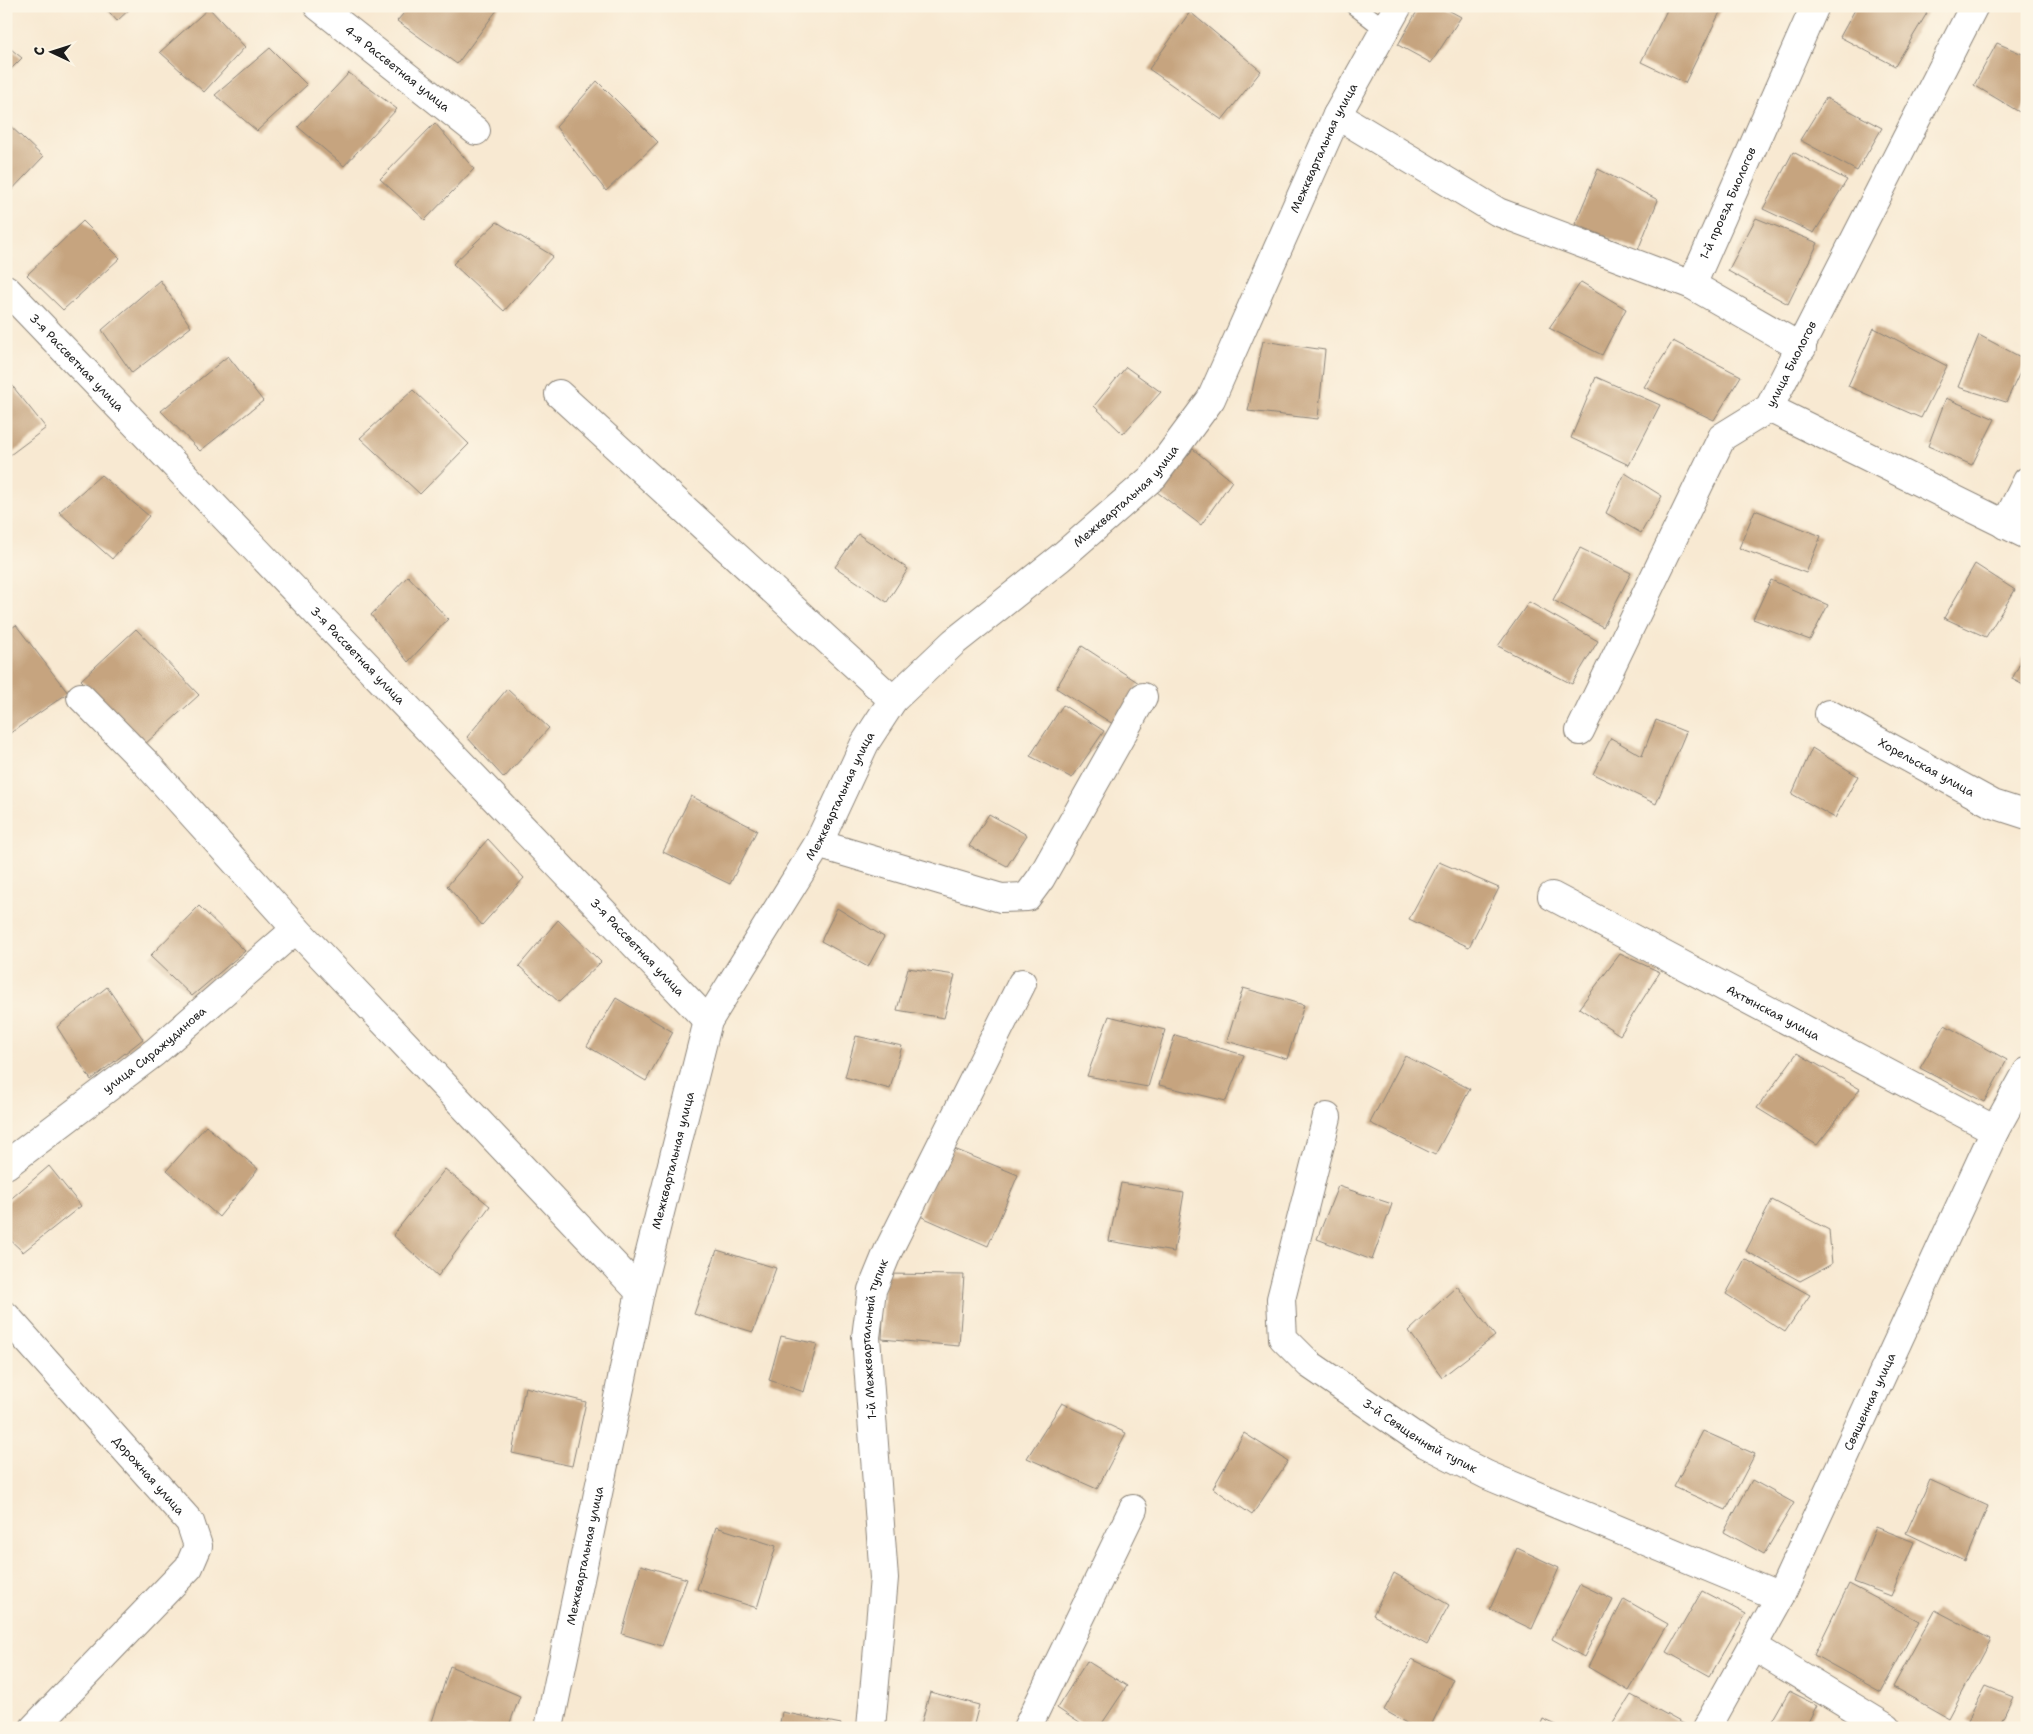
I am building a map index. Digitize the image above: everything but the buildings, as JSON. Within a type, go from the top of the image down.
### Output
[{"type":"street","name":"4-я Рассветная улица","points":[[318,6],[476,131]]},
{"type":"street","name":"Межквартальная улица","points":[[549,1728],[640,1292],[708,1021],[818,844],[865,743],[893,700],[954,642],[1060,558],[1154,476],[1211,399],[1338,115],[1398,6]]},
{"type":"street","name":"1-й проезд Биологов","points":[[1692,285],[1815,6]]},
{"type":"street","name":"улица Биологов","points":[[1580,731],[1722,436],[1769,408],[1802,348],[1974,6]]},
{"type":"street","points":[[1338,115],[1498,212],[1692,285],[1802,348]]},
{"type":"street","name":"3-я Рассветная улица","points":[[6,289],[708,1021]]},
{"type":"street","points":[[560,394],[893,700]]},
{"type":"street","points":[[1769,408],[2016,530],[2027,481]]},
{"type":"street","points":[[81,696],[146,763],[296,929],[640,1292]]},
{"type":"street","points":[[818,844],[1001,898],[1026,896],[1041,878],[1142,697]]},
{"type":"street","name":"Хорельская улица","points":[[1829,714],[1992,804],[2027,814]]},
{"type":"street","name":"Ахтынская улица","points":[[1552,896],[1995,1130]]},
{"type":"street","name":"улица Сиражудинова","points":[[6,1165],[154,1052],[296,929]]},
{"type":"street","name":"1-й Межквартальный тупик","points":[[871,1728],[884,1578],[866,1337],[872,1290],[888,1251],[1022,983]]},
{"type":"street","name":"Священная улица","points":[[1707,1728],[1780,1598],[1995,1130],[2027,1072]]},
{"type":"street","name":"3-й Священный тупик","points":[[1328,1117],[1281,1299],[1283,1338],[1309,1364],[1426,1444],[1487,1475],[1780,1598]]},
{"type":"street","name":"Дорожная улица","points":[[6,1316],[190,1522],[198,1546],[189,1566],[34,1728]]},
{"type":"street","points":[[1028,1728],[1132,1509]]},
{"type":"street","points":[[1754,1647],[1887,1728]]},
{"type":"lane","points":[[1355,6],[1386,30]]}]
